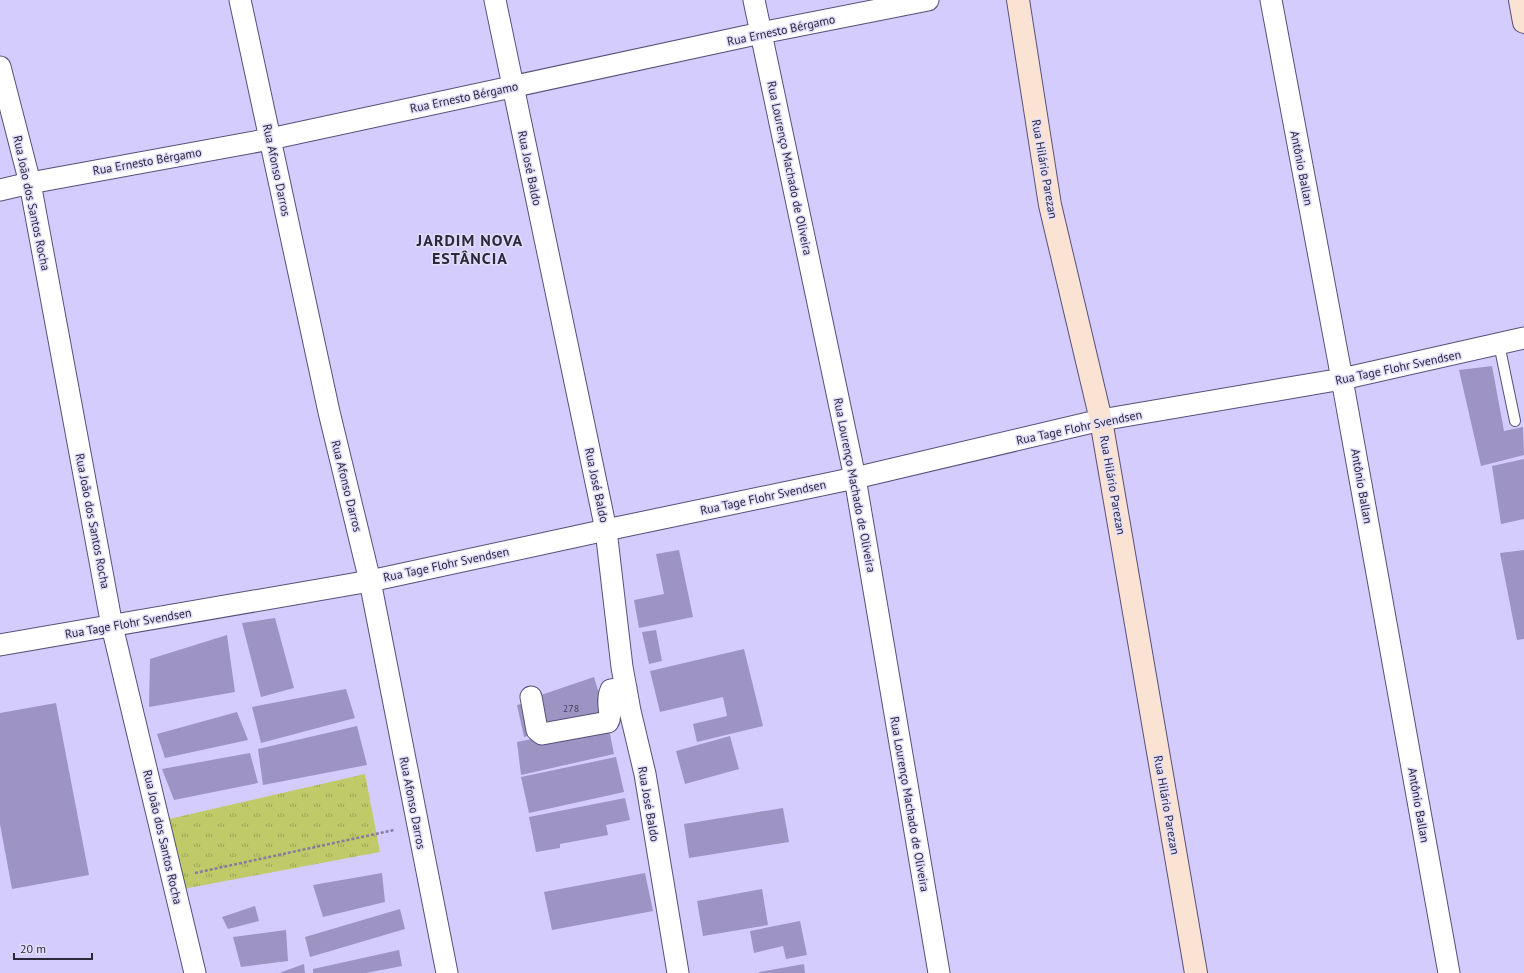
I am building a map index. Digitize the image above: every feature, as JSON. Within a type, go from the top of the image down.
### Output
[{"type":"street","name":"Rua Afonso Darros","points":[[240,0],[329,412],[370,581],[447,973]]},
{"type":"street","name":"Rua José Baldo","points":[[495,0],[606,530],[622,667],[630,710],[645,774],[678,973]]},
{"type":"street","name":"Rua Lourenço Machado de Oliveira","points":[[754,0],[855,478],[939,973]]},
{"type":"street","name":"Rua Ernesto Bérgamo","points":[[0,190],[30,183],[270,139],[761,33],[928,0]]},
{"type":"street","name":"Rua Hilário Parezan","points":[[1018,0],[1050,205],[1101,420],[1196,973]]},
{"type":"street","name":"Antônio Ballan","points":[[1271,0],[1342,380],[1449,973]]},
{"type":"street","points":[[1520,0],[1524,22]]},
{"type":"street","name":"Rua João dos Santos Rocha","points":[[0,67],[30,183],[112,626],[195,973]]},
{"type":"street","name":"Rua Tage Flohr Svendsen","points":[[0,645],[370,581],[855,478],[1101,420],[1342,380],[1524,338]]},
{"type":"street","points":[[531,697],[537,730],[542,734],[608,722],[610,718],[608,696],[611,690],[626,688]]},
{"type":"lane","points":[[1499,344],[1515,421]]},
{"type":"path","points":[[172,878],[418,825]]},
{"type":"green space","points":[[365,774],[380,852],[183,889],[169,819]]},
{"type":"building","points":[[1492,366],[1504,431],[1523,427],[1524,455],[1481,466],[1459,370]]},
{"type":"building","points":[[1524,459],[1524,519],[1501,524],[1492,466]]},
{"type":"building","points":[[679,550],[693,617],[639,628],[634,600],[664,594],[656,554]]},
{"type":"building","points":[[1524,550],[1524,639],[1517,640],[1500,553]]},
{"type":"building","points":[[275,618],[294,688],[261,697],[242,623]]},
{"type":"building","points":[[656,630],[662,661],[649,664],[642,632]]},
{"type":"building","points":[[227,635],[235,692],[149,707],[150,659]]},
{"type":"building","points":[[744,649],[763,726],[697,742],[693,724],[727,716],[723,697],[660,712],[650,671]]},
{"type":"building","points":[[594,677],[607,720],[542,732],[535,697]]},
{"type":"building","points":[[346,689],[355,718],[261,743],[252,707]]},
{"type":"building","points":[[528,702],[535,734],[524,737],[517,705]]},
{"type":"building","points":[[56,703],[89,875],[12,889],[0,824],[0,713]]},
{"type":"building","points":[[237,712],[248,740],[165,758],[157,734]]},
{"type":"building","points":[[608,724],[614,754],[521,775],[517,742]]},
{"type":"building","points":[[357,726],[367,765],[263,785],[258,749]]},
{"type":"building","points":[[730,736],[739,769],[685,784],[676,751]]},
{"type":"building","points":[[250,753],[258,783],[174,800],[162,769]]},
{"type":"building","points":[[616,757],[624,792],[529,813],[521,777]]},
{"type":"building","points":[[625,798],[630,820],[606,825],[608,835],[560,844],[560,848],[536,852],[529,817]]},
{"type":"building","points":[[783,808],[789,842],[689,858],[684,824]]},
{"type":"building","points":[[382,873],[385,902],[323,917],[313,885]]},
{"type":"building","points":[[645,873],[653,911],[552,930],[544,892]]},
{"type":"building","points":[[762,889],[768,925],[703,936],[697,901]]},
{"type":"building","points":[[255,906],[259,921],[228,929],[222,917]]},
{"type":"building","points":[[400,909],[405,929],[310,957],[305,937]]},
{"type":"building","points":[[800,921],[807,955],[786,959],[783,946],[754,953],[750,931]]},
{"type":"building","points":[[286,930],[288,961],[241,967],[233,937]]},
{"type":"building","points":[[399,950],[402,966],[366,973],[313,973],[313,969]]},
{"type":"building","points":[[304,964],[305,973],[279,973]]},
{"type":"building","points":[[804,964],[805,973],[759,973],[759,972]]},
{"type":"district","name":"JARDIM NOVA ESTÂNCIA","points":[[470,249]]}]
